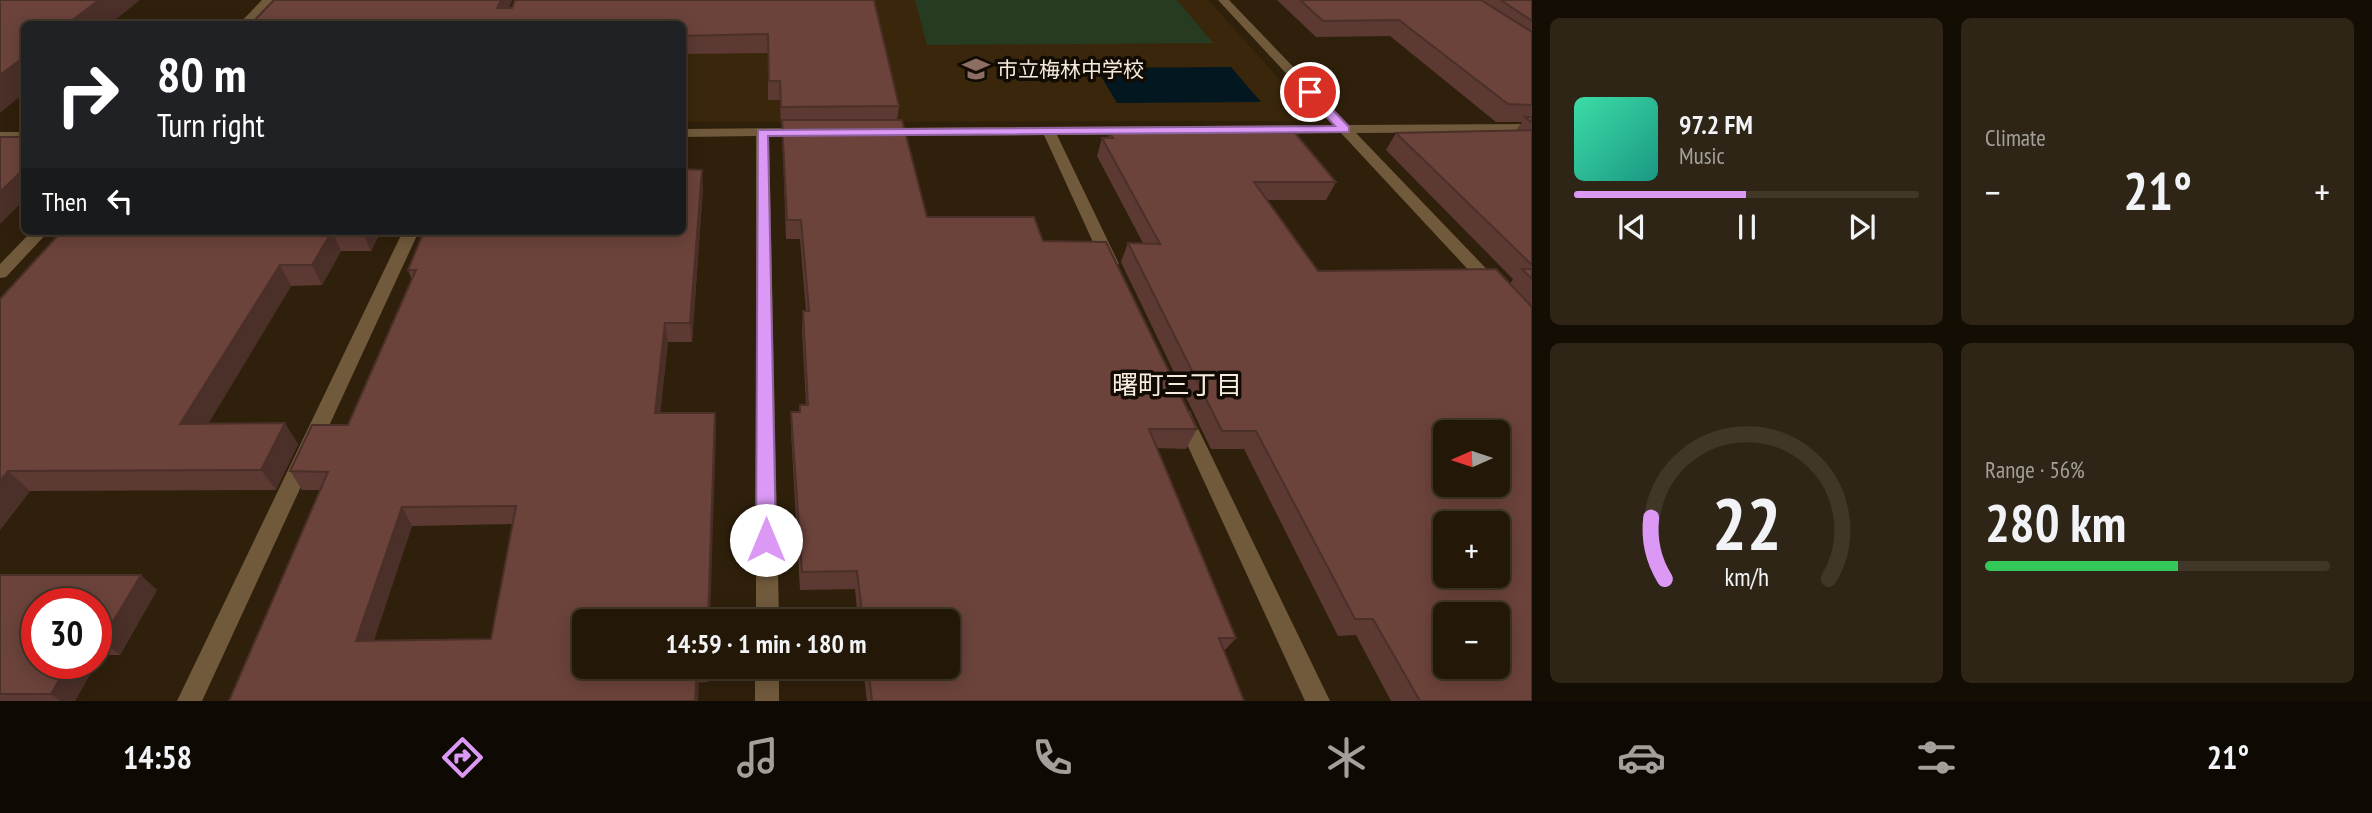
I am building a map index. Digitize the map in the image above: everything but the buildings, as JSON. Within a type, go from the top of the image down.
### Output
[{"type":"street","points":[[247,21],[268,0]]},
{"type":"street","points":[[1223,0],[1504,298]]},
{"type":"street","points":[[871,132],[1532,128]]},
{"type":"street","points":[[1048,131],[1119,280]]},
{"type":"street","points":[[762,132],[766,609]]},
{"type":"street","points":[[686,133],[817,132]]},
{"type":"street","points":[[0,136],[21,136]]},
{"type":"street","points":[[0,273],[37,235]]},
{"type":"street","points":[[189,701],[409,235]]},
{"type":"street","points":[[1177,404],[1318,701]]},
{"type":"street","points":[[767,679],[767,701]]},
{"type":"shaded area","name":"市立梅林中学校","points":[[541,0],[1208,0],[1310,113],[1301,121],[686,122],[686,21],[531,21]]},
{"type":"green space","points":[[915,0],[1177,0],[1213,43],[927,45]]},
{"type":"water","points":[[1231,67],[1261,102],[1117,103],[1096,68]]},
{"type":"place","name":"市立梅林中学校","points":[[976,69]]},
{"type":"district","name":"曙町三丁目","points":[[1177,384]]},
{"type":"route","points":[[766,540],[762,132],[1345,129],[1310,92]]}]
